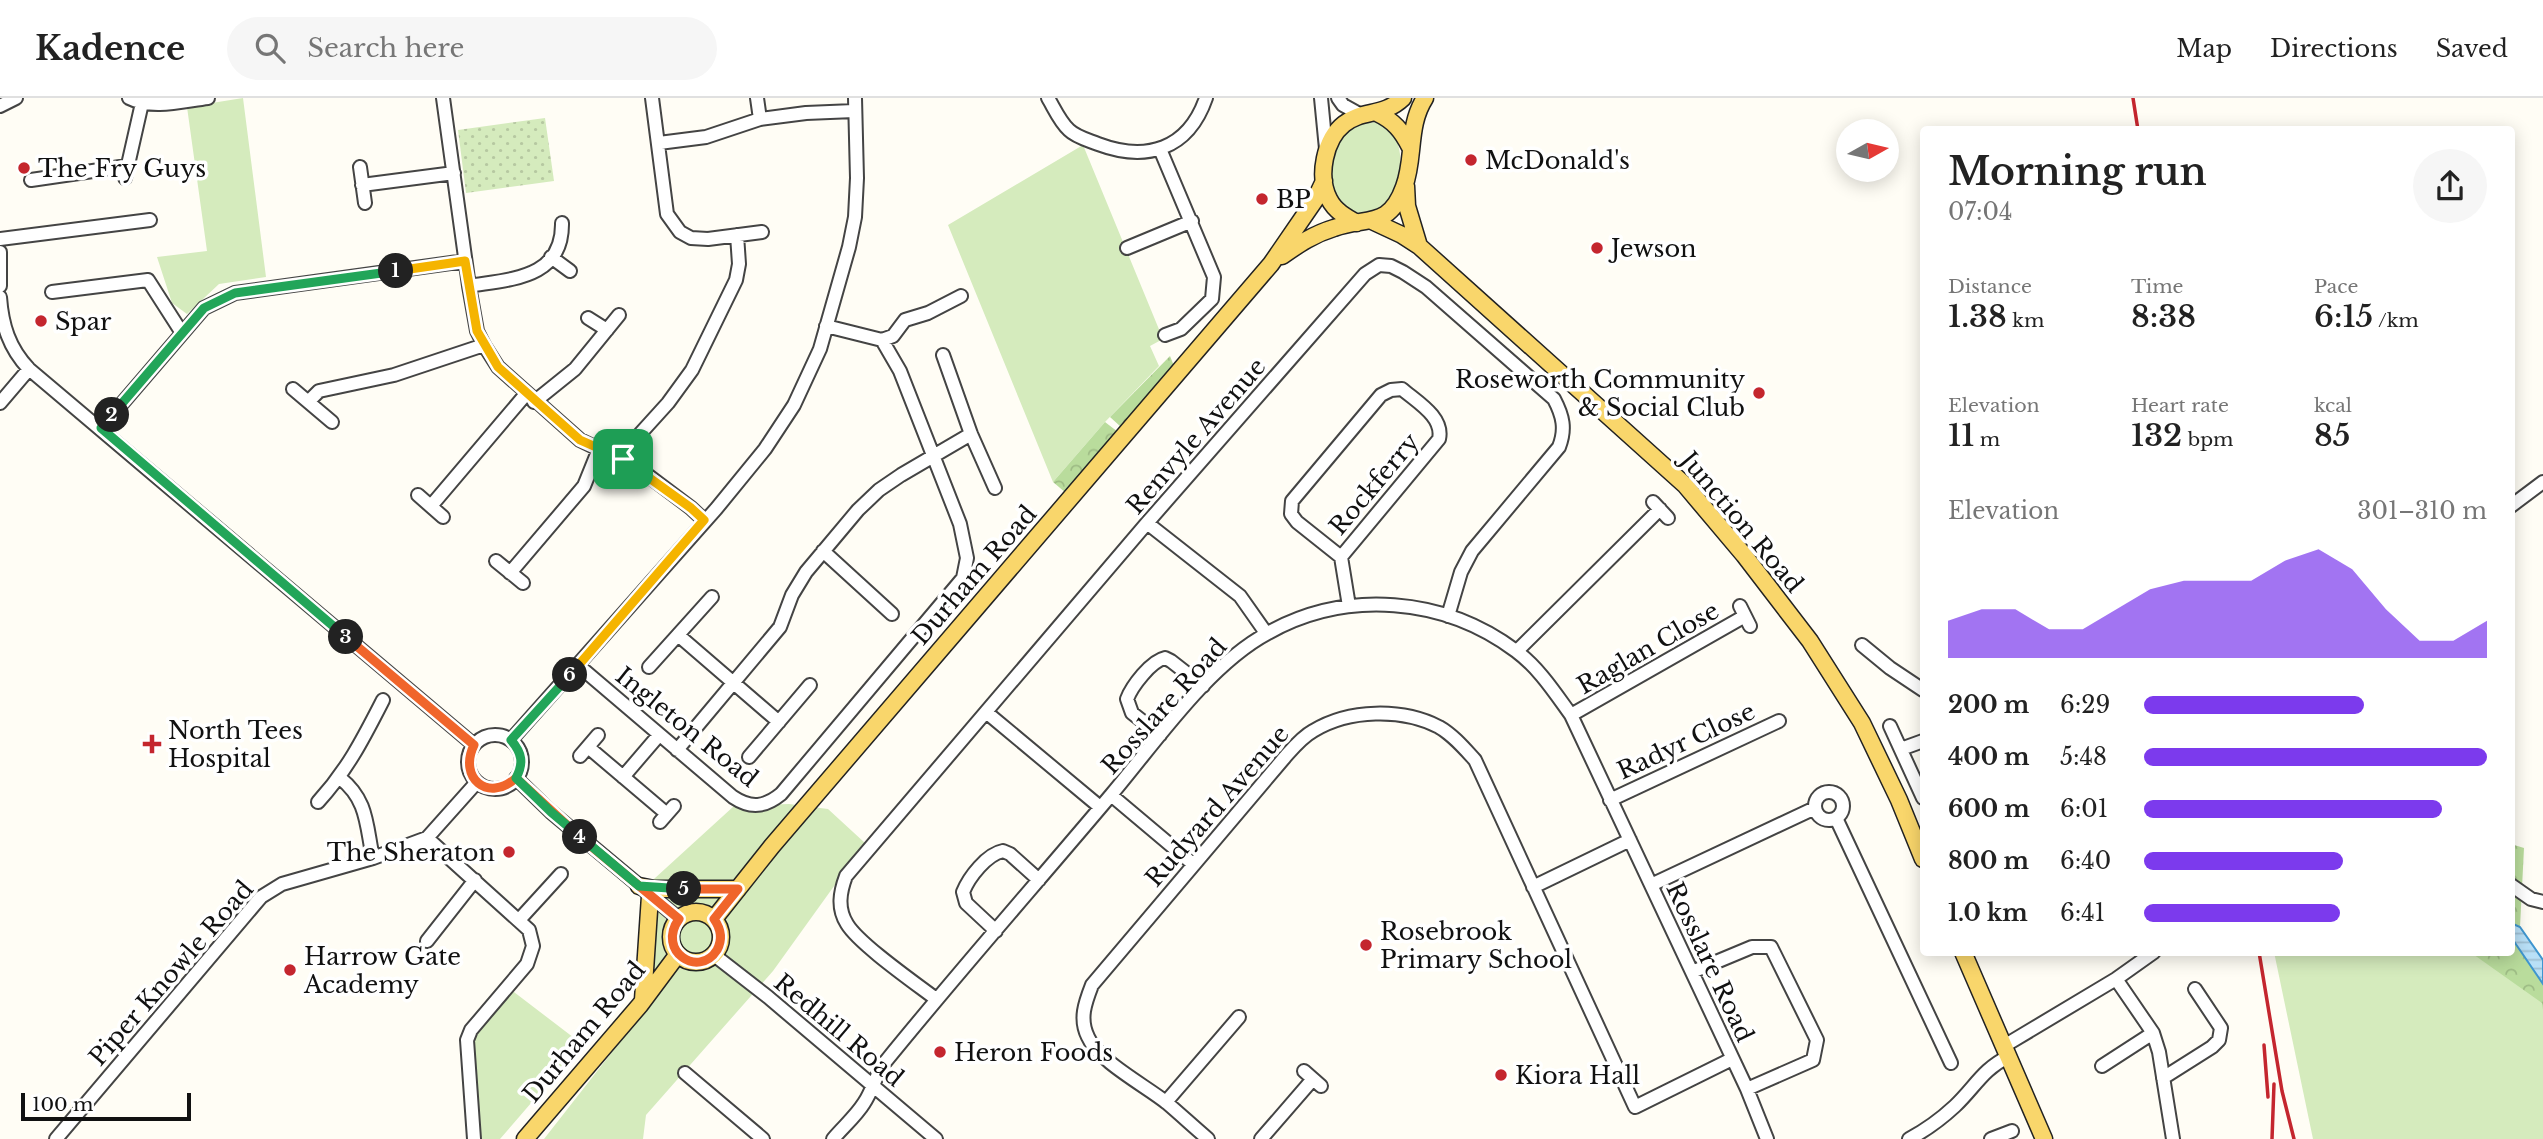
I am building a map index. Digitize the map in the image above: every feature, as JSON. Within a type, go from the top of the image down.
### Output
[{"type":"main road","name":"Durham Road","points":[[714,919],[1271,264],[1315,200],[1324,181],[1326,153],[1333,135],[1346,122],[1394,107],[1403,98]]},
{"type":"main road","name":"Durham Road","points":[[1271,264],[1308,237],[1338,226],[1365,222],[1386,215],[1399,200],[1406,184],[1417,110],[1425,98]]},
{"type":"main road","points":[[1369,114],[1390,119],[1402,131],[1410,147]]},
{"type":"main road","points":[[1324,181],[1328,198],[1342,215],[1365,222]]},
{"type":"main road","points":[[1406,184],[1407,206],[1419,246]]},
{"type":"main road","name":"Junction Road","points":[[1365,222],[1402,235],[1419,246],[1685,485],[1744,555],[1810,641],[1862,723],[1920,852]]},
{"type":"main road","points":[[643,1000],[645,891],[738,889]]},
{"type":"main road","points":[[679,919],[693,912],[702,912],[714,919],[721,934],[720,944],[714,955]]},
{"type":"main road","name":"Durham Road","points":[[679,919],[672,933],[672,941],[678,954],[693,962],[708,960],[714,955]]},
{"type":"main road","name":"Durham Road","points":[[525,1139],[643,1000],[678,954]]},
{"type":"main road","points":[[1965,956],[2044,1139]]},
{"type":"street","points":[[0,106],[16,98]]},
{"type":"street","points":[[129,98],[142,103],[160,104],[208,98]]},
{"type":"street","points":[[443,98],[468,286],[477,331],[484,345],[498,367],[580,440],[623,459],[704,520]]},
{"type":"street","points":[[652,98],[667,214],[680,232],[691,238],[762,232]]},
{"type":"street","points":[[757,98],[760,119]]},
{"type":"street","points":[[1048,98],[1068,130],[1121,153],[1160,149],[1182,137],[1206,98]]},
{"type":"street","points":[[1321,98],[1326,153]]},
{"type":"street","points":[[1338,98],[1343,105],[1369,114]]},
{"type":"street","points":[[31,180],[51,173],[126,172],[142,103]]},
{"type":"street","points":[[511,740],[579,666],[765,449],[794,405],[820,349],[849,247],[855,217],[857,178],[854,104],[760,119],[706,137],[659,143]]},
{"type":"street","points":[[1160,149],[1214,277],[1212,299],[1181,329],[1165,335]]},
{"type":"street","points":[[360,167],[365,203]]},
{"type":"street","points":[[362,185],[454,173]]},
{"type":"street","points":[[0,239],[150,220]]},
{"type":"street","points":[[1127,248],[1192,221]]},
{"type":"street","points":[[468,286],[529,276],[558,249],[562,223]]},
{"type":"street","points":[[623,459],[692,370],[736,280],[739,264],[737,235]]},
{"type":"street","points":[[0,252],[0,286]]},
{"type":"street","points":[[551,257],[570,271]]},
{"type":"street","points":[[101,428],[204,308],[235,293],[465,261]]},
{"type":"street","name":"Renvyle Avenue","points":[[936,999],[858,937],[846,923],[840,899],[846,876],[1147,523],[1365,274],[1379,265],[1391,266],[1426,287],[1554,399],[1563,415],[1563,436],[1559,447],[1472,551],[1461,572],[1448,616]]},
{"type":"street","points":[[52,292],[148,280],[182,333]]},
{"type":"street","points":[[0,296],[1,314],[8,340],[18,358],[29,369],[474,745]]},
{"type":"street","points":[[826,326],[882,340],[893,336],[905,320],[928,313],[961,296]]},
{"type":"street","points":[[431,506],[530,398],[575,369],[619,315]]},
{"type":"street","points":[[588,318],[607,330]]},
{"type":"street","name":"Ingleton Road","points":[[579,666],[744,804],[758,806],[770,803],[781,794],[963,578],[967,558],[960,524],[900,371],[882,340]]},
{"type":"street","points":[[309,401],[319,391],[394,375],[484,345]]},
{"type":"street","points":[[943,355],[971,435],[995,488]]},
{"type":"street","points":[[0,402],[29,369]]},
{"type":"street","points":[[293,388],[332,422]]},
{"type":"street","name":"Rockferry","points":[[1402,389],[1437,420],[1441,429],[1439,439],[1341,557],[1297,523],[1292,514],[1292,501],[1381,395],[1402,389]]},
{"type":"street","points":[[677,750],[780,627],[792,595],[806,572],[858,510],[879,490],[971,435]]},
{"type":"street","points":[[510,573],[584,485],[598,449]]},
{"type":"street","points":[[2515,503],[2543,482]]},
{"type":"street","points":[[418,495],[443,517]]},
{"type":"street","points":[[1517,651],[1661,510]]},
{"type":"street","points":[[1147,523],[1240,596],[1266,633]]},
{"type":"street","points":[[823,551],[892,614]]},
{"type":"street","points":[[1341,557],[1349,606]]},
{"type":"street","points":[[496,561],[523,583]]},
{"type":"street","points":[[649,667],[712,597]]},
{"type":"street","name":"Rosslare Road","points":[[833,1139],[865,1102],[882,1066],[936,999],[1160,735],[1203,686],[1237,653],[1266,633],[1321,610],[1393,604],[1448,616],[1473,626],[1517,651],[1536,670],[1571,715],[1767,1139]]},
{"type":"street","name":"Raglan Close","points":[[1571,715],[1745,616]]},
{"type":"street","points":[[678,635],[779,722]]},
{"type":"street","points":[[1862,645],[1920,688]]},
{"type":"street","points":[[1160,735],[1132,713],[1127,699],[1155,663],[1165,658],[1203,686]]},
{"type":"street","points":[[749,757],[810,685]]},
{"type":"street","points":[[318,803],[340,778],[383,700]]},
{"type":"street","points":[[986,712],[1100,807]]},
{"type":"street","name":"Rudyard Avenue","points":[[1208,1139],[1166,1102],[1097,1051],[1083,1025],[1083,1006],[1092,985],[1285,757],[1310,732],[1350,717],[1388,714],[1413,717],[1440,728],[1475,760],[1635,1107],[1732,1059]]},
{"type":"street","name":"Radyr Close","points":[[1610,800],[1780,721]]},
{"type":"street","points":[[1891,726],[1920,791]]},
{"type":"street","points":[[490,735],[500,735],[511,740],[519,749],[522,759],[516,778],[509,785],[499,788],[485,787],[477,782],[468,764],[468,755],[474,745],[490,735]]},
{"type":"street","points":[[598,735],[584,752],[623,777],[667,814]]},
{"type":"street","points":[[623,777],[659,735]]},
{"type":"street","points":[[1901,749],[1920,742]]},
{"type":"street","points":[[340,778],[352,788],[362,803],[373,858]]},
{"type":"street","points":[[516,778],[551,812],[679,919]]},
{"type":"street","name":"Piper Knowle Road","points":[[56,1139],[261,897],[282,884],[373,858],[428,838],[477,782]]},
{"type":"street","points":[[1825,792],[1838,795],[1843,807],[1836,818],[1824,819],[1815,808],[1816,801],[1825,792]]},
{"type":"street","points":[[1111,795],[1193,864]]},
{"type":"street","points":[[1651,885],[1815,808]]},
{"type":"street","points":[[1836,818],[1951,1063]]},
{"type":"street","points":[[428,838],[529,930],[533,946],[527,964],[471,1030],[467,1040],[474,1139]]},
{"type":"street","points":[[1533,887],[1630,841]]},
{"type":"street","points":[[996,931],[966,904],[963,892],[990,856],[1003,851],[1010,854],[1039,880]]},
{"type":"street","points":[[519,920],[561,874]]},
{"type":"street","points":[[427,941],[474,880]]},
{"type":"street","points":[[2515,888],[2531,899],[2543,902]]},
{"type":"street","points":[[1692,972],[1752,947],[1771,947],[1817,1040],[1813,1060],[1746,1089]]},
{"type":"street","name":"Redhill Road","points":[[714,955],[768,997],[936,1139]]},
{"type":"street","points":[[1909,1139],[1942,1118],[2006,1051],[2148,956]]},
{"type":"street","points":[[2116,979],[2153,1033],[2173,1139]]},
{"type":"street","points":[[2163,1078],[2213,1047],[2219,1040],[2221,1028],[2195,989]]},
{"type":"street","points":[[1166,1102],[1238,1016]]},
{"type":"street","points":[[2102,1066],[2153,1033]]},
{"type":"street","points":[[686,1073],[764,1139]]},
{"type":"street","points":[[1261,1139],[1313,1079]]},
{"type":"green space","points":[[243,98],[266,277],[219,284],[187,314],[172,303],[157,257],[207,251],[187,107]]},
{"type":"green space","points":[[545,118],[554,181],[466,193],[458,130]]},
{"type":"green space","points":[[1376,122],[1391,132],[1398,146],[1399,174],[1388,199],[1379,208],[1367,213],[1353,212],[1343,207],[1336,198],[1332,187],[1333,161],[1337,148],[1350,129]]},
{"type":"green space","points":[[1083,145],[1163,339],[1150,346],[1159,366],[1053,482],[948,225]]},
{"type":"green space","points":[[1170,356],[1174,366],[1121,427],[1110,417]]},
{"type":"green space","points":[[1105,422],[1118,432],[1066,493],[1053,482]]},
{"type":"green space","points":[[789,804],[828,809],[865,843],[773,971],[646,1115],[643,1139],[544,1139],[634,1024],[643,889],[734,806]]},
{"type":"green space","points":[[2515,845],[2524,848],[2520,927],[2543,962],[2543,1010],[2542,1003],[2476,956],[2515,956]]},
{"type":"green space","points":[[2515,954],[2543,967],[2543,1139],[2313,1139],[2275,956],[2515,956]]},
{"type":"green space","points":[[510,989],[582,1044],[500,1139],[481,1139],[469,1044]]},
{"type":"water","points":[[2515,925],[2520,927],[2543,960],[2543,984],[2515,943]]},
{"type":"railway","points":[[2133,98],[2137,126]]},
{"type":"railway","points":[[2260,956],[2282,1091],[2294,1139]]},
{"type":"railway","points":[[2264,1045],[2268,1097]]},
{"type":"railway","points":[[2272,1139],[2274,1084]]},
{"type":"place","name":"McDonald's","points":[[1471,160]]},
{"type":"place","name":"The Fry Guys","points":[[24,168]]},
{"type":"place","name":"BP","points":[[1262,199]]},
{"type":"place","name":"Jewson","points":[[1597,248]]},
{"type":"place","name":"Spar","points":[[41,321]]},
{"type":"place","name":"Roseworth Community & Social Club","points":[[1759,393]]},
{"type":"place","name":"North Tees Hospital","points":[[152,744]]},
{"type":"place","name":"The Sheraton","points":[[509,852]]},
{"type":"place","name":"Rosebrook Primary School","points":[[1366,945]]},
{"type":"place","name":"Harrow Gate Academy","points":[[290,970]]},
{"type":"place","name":"Heron Foods","points":[[940,1052]]},
{"type":"place","name":"Kiora Hall","points":[[1501,1075]]},
{"type":"route","points":[[623,459],[580,440],[498,367],[477,331],[465,261],[235,293],[220,298],[204,308],[101,428],[474,745],[468,755],[468,764],[477,782],[485,787],[499,788],[509,785],[516,778],[551,812],[590,846],[679,919],[672,933],[674,949],[685,960],[700,962],[714,955],[720,944],[721,934],[714,919],[738,889],[654,889],[639,886],[551,812],[516,778],[522,759],[519,749],[511,740],[579,666],[704,520],[623,459]]}]
